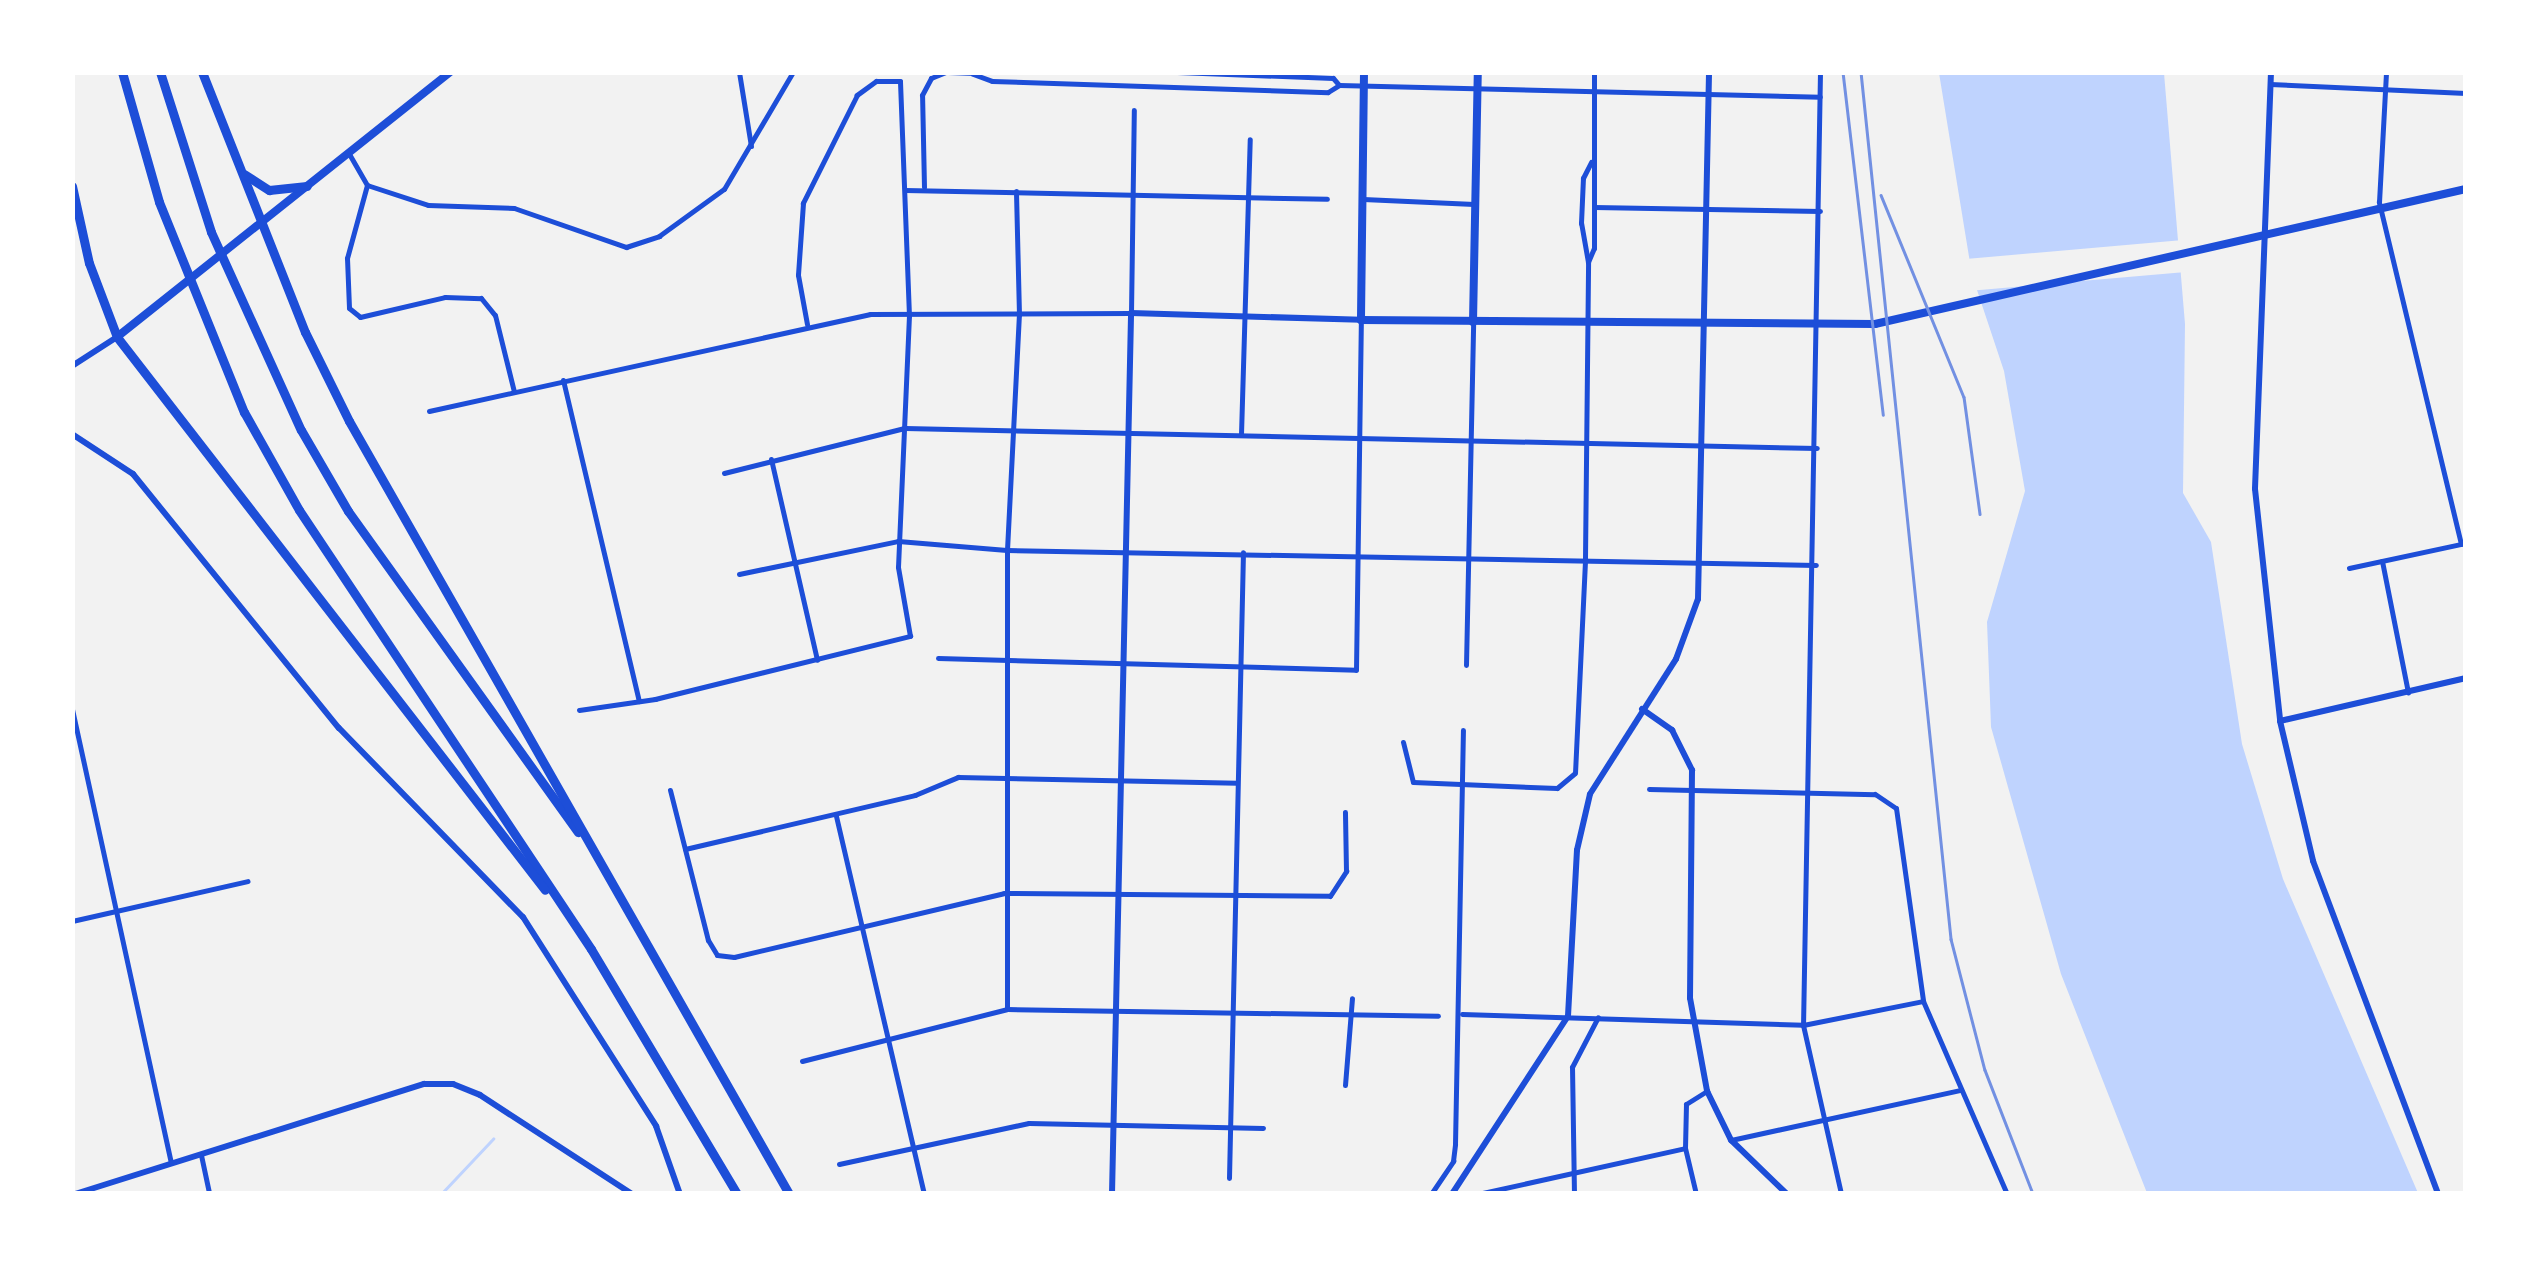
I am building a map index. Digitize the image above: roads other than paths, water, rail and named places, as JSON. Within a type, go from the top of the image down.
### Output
[{"type":"highway","points":[[122,72],[180,258],[244,412],[299,510],[592,949],[737,1194]]},
{"type":"highway","points":[[160,72],[211,232],[300,430],[348,511],[608,876]]},
{"type":"highway","points":[[202,72],[349,422],[789,1194]]},
{"type":"highway","points":[[242,172],[270,190],[307,186]]},
{"type":"highway","points":[[72,186],[89,262],[118,337],[592,949]]},
{"type":"main road","points":[[118,337],[450,72]]},
{"type":"main road","points":[[1364,72],[1361,320],[1790,328],[1926,314],[2466,188]]},
{"type":"main road","points":[[1473,322],[1478,72]]},
{"type":"street","points":[[739,72],[752,146]]},
{"type":"street","points":[[348,152],[368,185],[428,205],[514,208],[626,246],[660,236],[724,189],[794,72]]},
{"type":"street","points":[[924,187],[922,95],[938,74],[947,72],[974,73],[992,81],[1248,90],[1328,92],[1340,85],[1820,97]]},
{"type":"street","points":[[1178,72],[1333,78],[1340,85]]},
{"type":"street","points":[[1403,742],[1413,782],[1557,788],[1571,781],[1580,748],[1594,72]]},
{"type":"street","points":[[1452,1194],[1568,1016],[1582,822],[1590,794],[1687,637],[1701,562],[1708,326],[1709,72]]},
{"type":"street","points":[[1820,72],[1816,564],[1803,1025],[1841,1194]]},
{"type":"street","points":[[2271,72],[2256,489],[2280,721],[2312,862],[2438,1194]]},
{"type":"street","points":[[2350,568],[2461,544],[2379,202],[2386,72]]},
{"type":"street","points":[[579,710],[639,702],[910,636],[898,541],[909,316],[904,87],[890,78],[857,94],[807,192],[798,274],[807,324]]},
{"type":"street","points":[[2270,84],[2466,93]]},
{"type":"street","points":[[1112,1194],[1134,110]]},
{"type":"street","points":[[1240,434],[1250,139]]},
{"type":"street","points":[[1588,262],[1582,208],[1583,178],[1591,162]]},
{"type":"street","points":[[368,185],[347,258],[347,301],[354,315],[445,297],[481,298],[495,315],[514,392]]},
{"type":"street","points":[[904,190],[924,187],[1327,199]]},
{"type":"street","points":[[1007,1009],[1007,550],[1019,315],[1016,191]]},
{"type":"street","points":[[1362,200],[1474,204]]},
{"type":"street","points":[[1594,207],[1820,212]]},
{"type":"street","points":[[429,412],[807,324],[870,314],[1130,313],[1361,320],[1356,670],[938,658]]},
{"type":"street","points":[[1466,665],[1473,322]]},
{"type":"street","points":[[72,366],[118,337]]},
{"type":"street","points":[[563,380],[639,702]]},
{"type":"street","points":[[724,473],[771,458],[906,428],[1816,448]]},
{"type":"street","points":[[72,434],[133,474],[340,728],[523,918],[656,1126],[680,1194]]},
{"type":"street","points":[[771,458],[817,660]]},
{"type":"street","points":[[738,574],[796,558],[898,541],[1007,550],[1356,553],[1816,564]]},
{"type":"street","points":[[1228,1178],[1243,552]]},
{"type":"street","points":[[2382,560],[2408,692]]},
{"type":"street","points":[[2280,721],[2466,678]]},
{"type":"street","points":[[1642,709],[1677,738],[1695,788],[1691,1020],[1707,1092],[1731,1140],[1787,1194]]},
{"type":"street","points":[[72,710],[171,1162]]},
{"type":"street","points":[[1432,1194],[1453,1161],[1462,1014],[1463,730]]},
{"type":"street","points":[[686,849],[836,816],[958,777],[1237,783]]},
{"type":"street","points":[[1649,789],[1875,794],[1896,808],[1903,832],[1924,1001],[2007,1194]]},
{"type":"street","points":[[670,790],[718,955],[1004,893],[1330,896],[1346,872],[1345,812]]},
{"type":"street","points":[[836,816],[924,1194]]},
{"type":"street","points":[[72,921],[248,882]]},
{"type":"street","points":[[1344,1086],[1352,998]]},
{"type":"street","points":[[1462,1014],[1803,1025],[1924,1001]]},
{"type":"street","points":[[802,1061],[1007,1009],[1438,1016]]},
{"type":"street","points":[[1574,1194],[1569,1173],[1572,1067],[1598,1017]]},
{"type":"street","points":[[74,1194],[424,1084],[454,1084],[480,1094],[625,1192]]},
{"type":"street","points":[[1731,1140],[1960,1090]]},
{"type":"street","points":[[1696,1194],[1684,1148],[1686,1104],[1707,1092]]},
{"type":"street","points":[[839,1164],[1029,1123],[1262,1128]]},
{"type":"street","points":[[1478,1194],[1684,1148]]},
{"type":"street","points":[[200,1152],[210,1194]]},
{"type":"water","points":[[1939,73],[2164,73],[2185,324],[2183,493],[2211,542],[2242,744],[2283,879],[2418,1193],[2147,1193],[2061,974],[1991,727],[1987,622],[2025,491],[2004,371],[1972,275]]},
{"type":"waterway","points":[[441,1194],[493,1139]]},
{"type":"railway","points":[[1843,72],[1883,415]]},
{"type":"railway","points":[[1861,72],[1951,939],[1985,1070],[2033,1194]]},
{"type":"railway","points":[[1881,195],[1964,397],[1980,514]]}]
